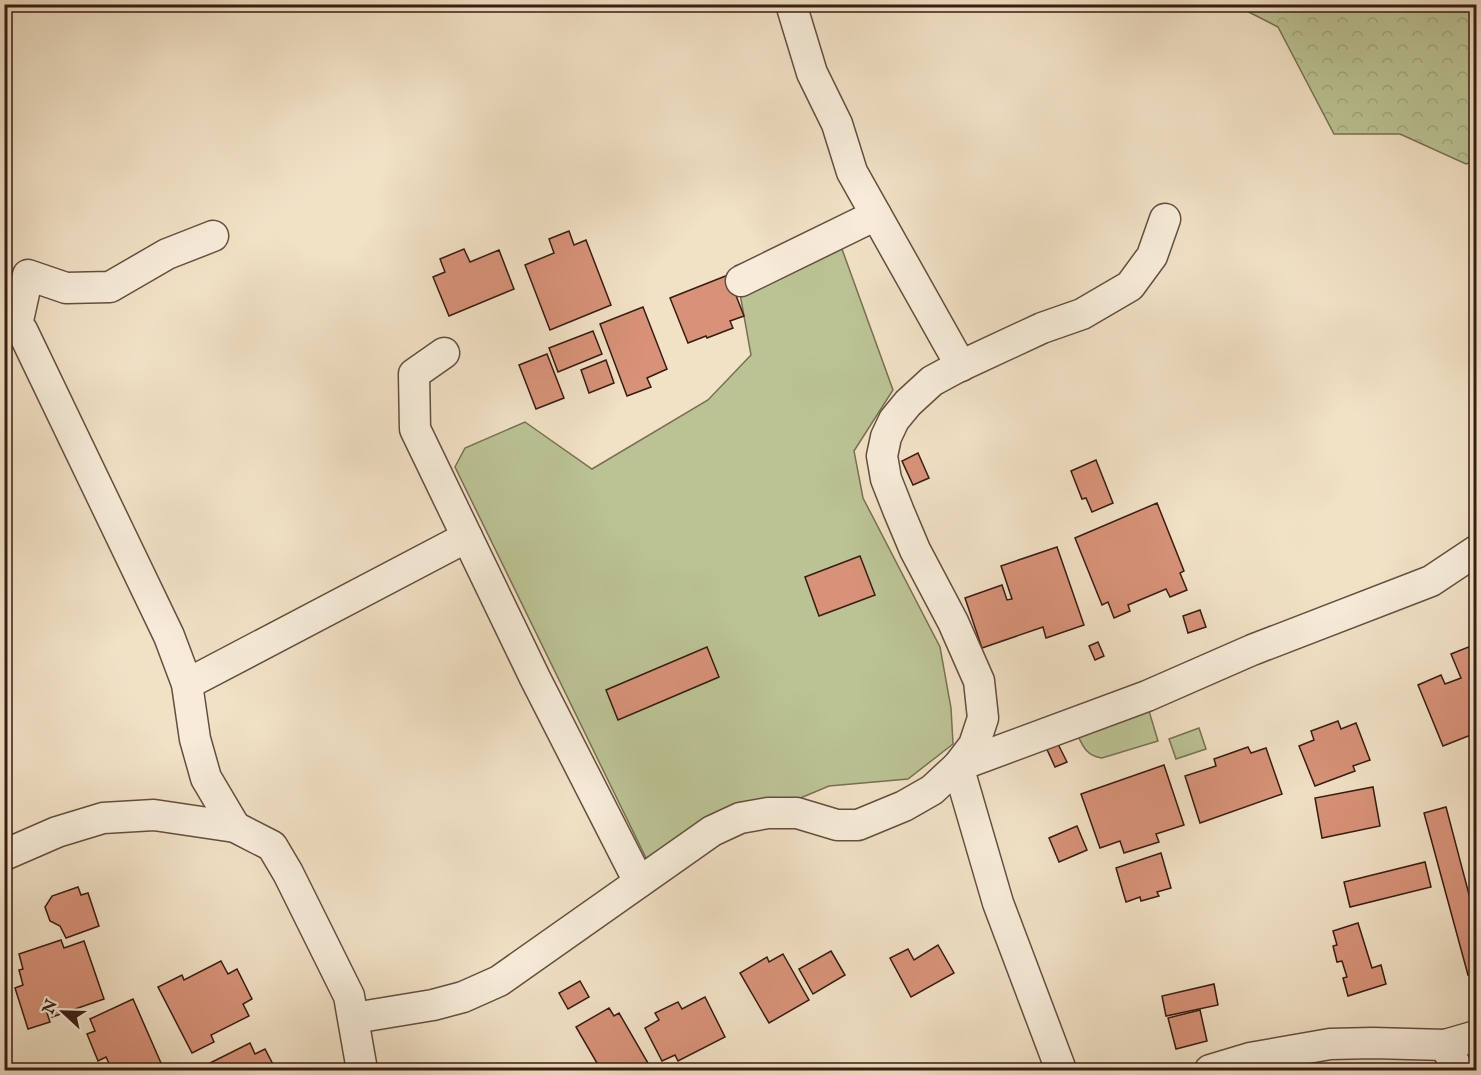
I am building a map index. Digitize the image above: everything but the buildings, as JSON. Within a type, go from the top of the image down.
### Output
[{"type":"street","points":[[791,4],[812,73],[837,124],[852,172],[961,366]]},
{"type":"street","points":[[741,281],[876,216]]},
{"type":"street","points":[[354,1018],[433,1005],[499,981],[712,831],[740,818],[768,813],[797,813],[837,825],[858,825],[904,806],[932,790],[958,766],[974,745],[983,718],[979,681],[953,622],[898,512],[886,479],[882,456],[886,437],[894,420],[908,403],[932,381],[1042,328],[1082,314],[1130,286],[1152,256],[1165,219]]},
{"type":"street","points":[[213,236],[167,254],[111,287],[66,288],[28,275],[17,325],[30,346],[164,625],[187,684],[195,739],[206,778],[235,827]]},
{"type":"street","points":[[444,353],[414,374],[415,429],[535,678],[639,882]]},
{"type":"street","points":[[187,684],[467,537]]},
{"type":"street","points":[[958,766],[1147,696],[1252,650],[1431,581],[1476,550]]},
{"type":"street","points":[[958,766],[998,903],[1062,1071]]},
{"type":"street","points":[[4,855],[57,832],[103,818],[154,815],[235,827],[272,846],[327,947],[349,996],[362,1071]]},
{"type":"street","points":[[1210,1071],[1250,1058],[1330,1044],[1373,1043],[1451,1058],[1476,1036]]},
{"type":"green space","points":[[1235,5],[1476,5],[1476,161],[1466,164],[1400,134],[1334,134],[1278,27]]},
{"type":"green space","points":[[834,227],[893,390],[854,451],[863,498],[940,647],[951,708],[953,744],[908,779],[829,786],[648,862],[455,467],[465,448],[525,422],[592,469],[708,400],[751,355],[735,266]]},
{"type":"green space","points":[[1149,711],[1158,741],[1102,758],[1086,750],[1077,734]]},
{"type":"green space","points":[[1199,728],[1206,749],[1176,759],[1169,739]]}]
